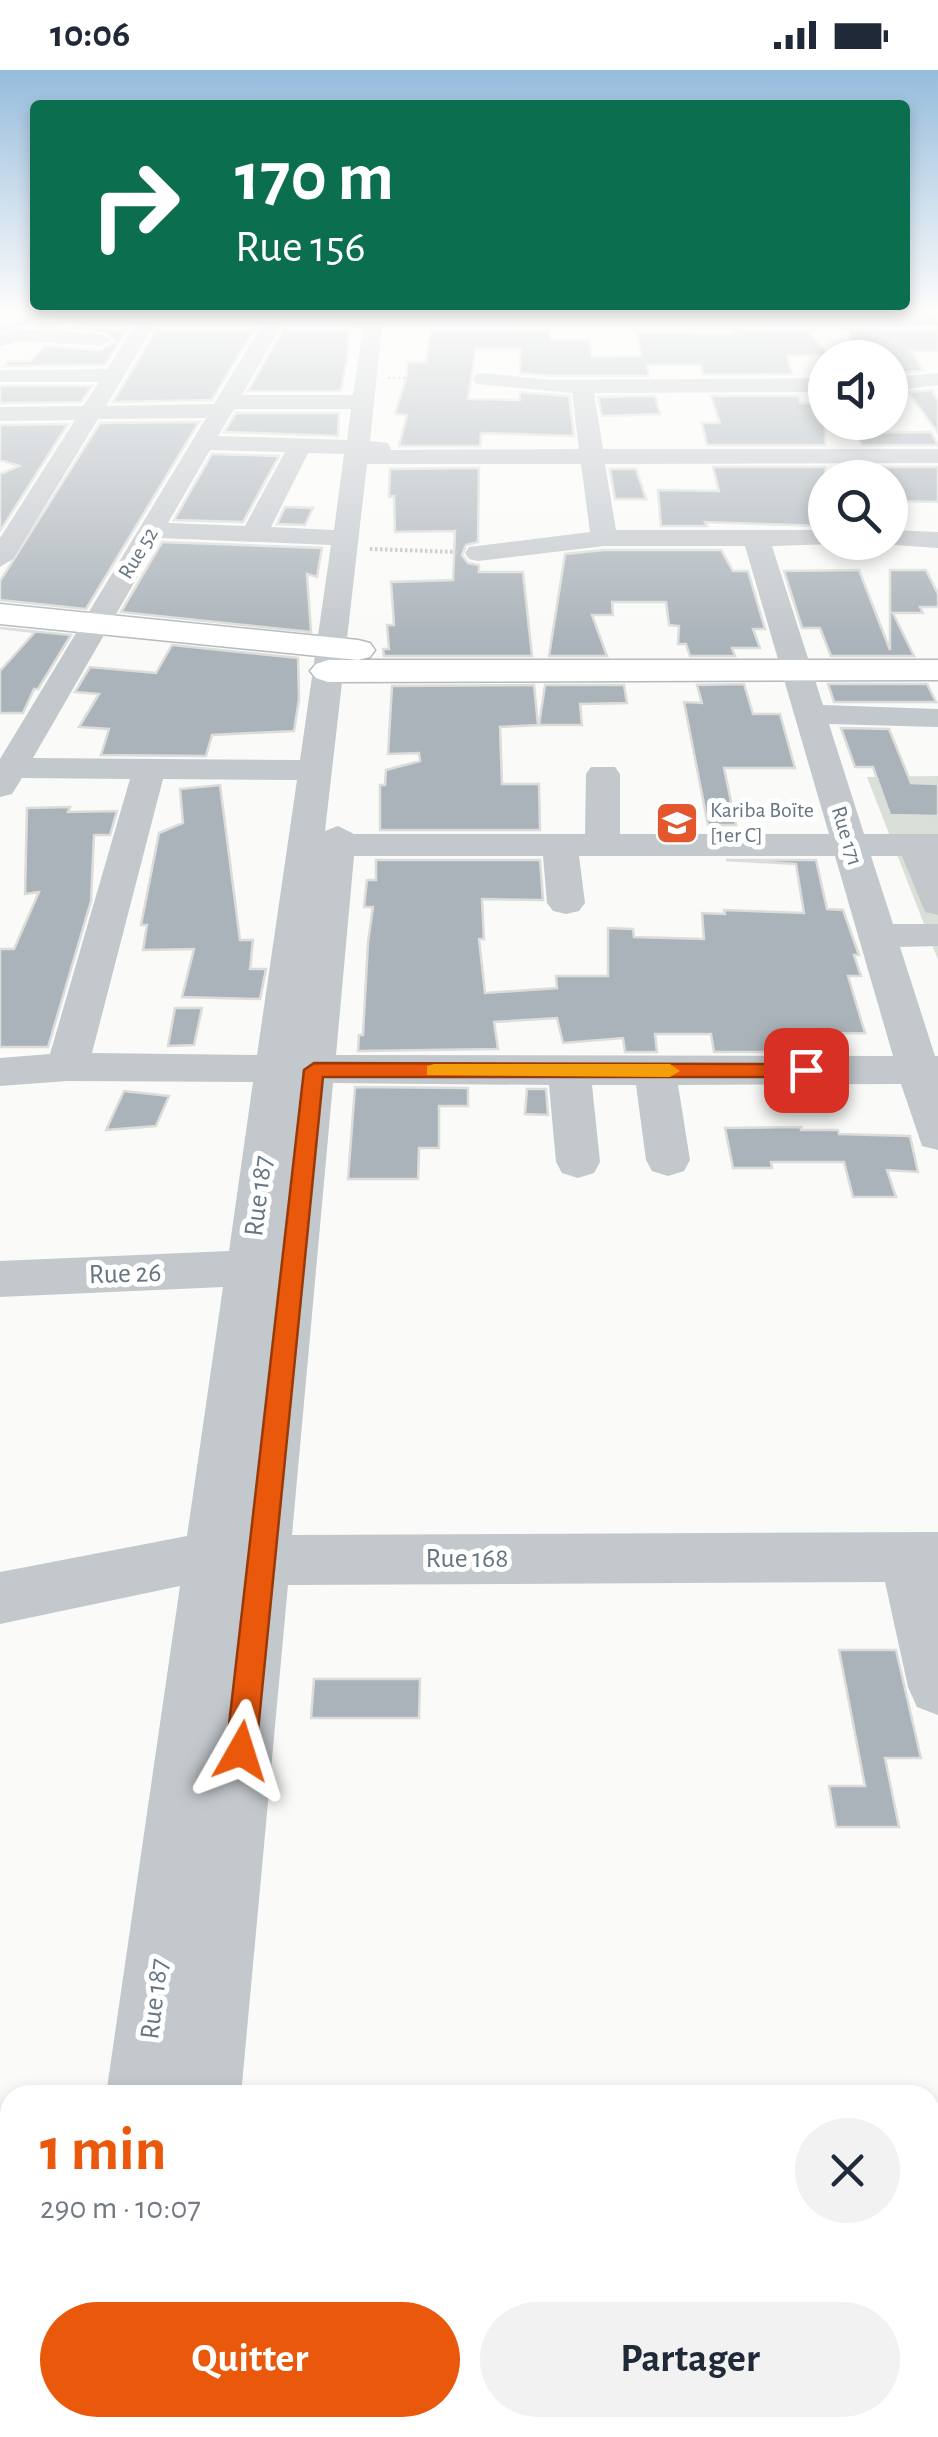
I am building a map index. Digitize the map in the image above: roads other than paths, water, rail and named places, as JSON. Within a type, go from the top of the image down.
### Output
[{"type":"main road","points":[[0,614],[97,622],[343,660],[938,670]]},
{"type":"main road","points":[[795,666],[938,660]]},
{"type":"street","points":[[0,559],[89,421]]},
{"type":"street","name":"Rue 52","points":[[6,777],[215,421]]},
{"type":"street","name":"Rue 187","points":[[144,2085],[237,1560],[343,660],[353,545],[338,469],[357,421]]},
{"type":"street","points":[[587,421],[604,538]]},
{"type":"street","points":[[203,443],[300,446],[338,469],[592,456],[938,456]]},
{"type":"street","points":[[300,446],[338,469]]},
{"type":"street","points":[[254,534],[338,469]]},
{"type":"street","points":[[152,530],[254,534],[353,545]]},
{"type":"street","points":[[478,553],[604,538],[808,538]]},
{"type":"street","name":"Rue 171","points":[[756,538],[878,936],[928,1070],[938,1135]]},
{"type":"street","points":[[908,539],[938,540]]},
{"type":"street","name":"Rue 187","points":[[322,844],[315,770],[343,660]]},
{"type":"street","points":[[810,714],[938,718]]},
{"type":"street","points":[[68,1066],[149,770]]},
{"type":"street","points":[[6,777],[149,770],[315,770]]},
{"type":"street","points":[[602,774],[602,844]]},
{"type":"street","points":[[322,844],[926,844],[938,904]]},
{"type":"street","points":[[560,844],[566,903]]},
{"type":"street","points":[[878,936],[938,935]]},
{"type":"street","points":[[0,1072],[68,1066],[569,1072],[928,1070]]},
{"type":"street","name":"Rue 187","points":[[206,2085],[250,1268],[295,1070]]},
{"type":"street","points":[[655,1071],[668,1160]]},
{"type":"street","points":[[569,1072],[578,1162]]},
{"type":"street","name":"Rue 26","points":[[0,1279],[250,1268]]},
{"type":"street","points":[[923,1557],[938,1687]]},
{"type":"street","name":"Rue 168","points":[[0,1598],[181,1561],[923,1557]]},
{"type":"place","name":"Kariba Boïte [1er C]","points":[[677,823]]}]
